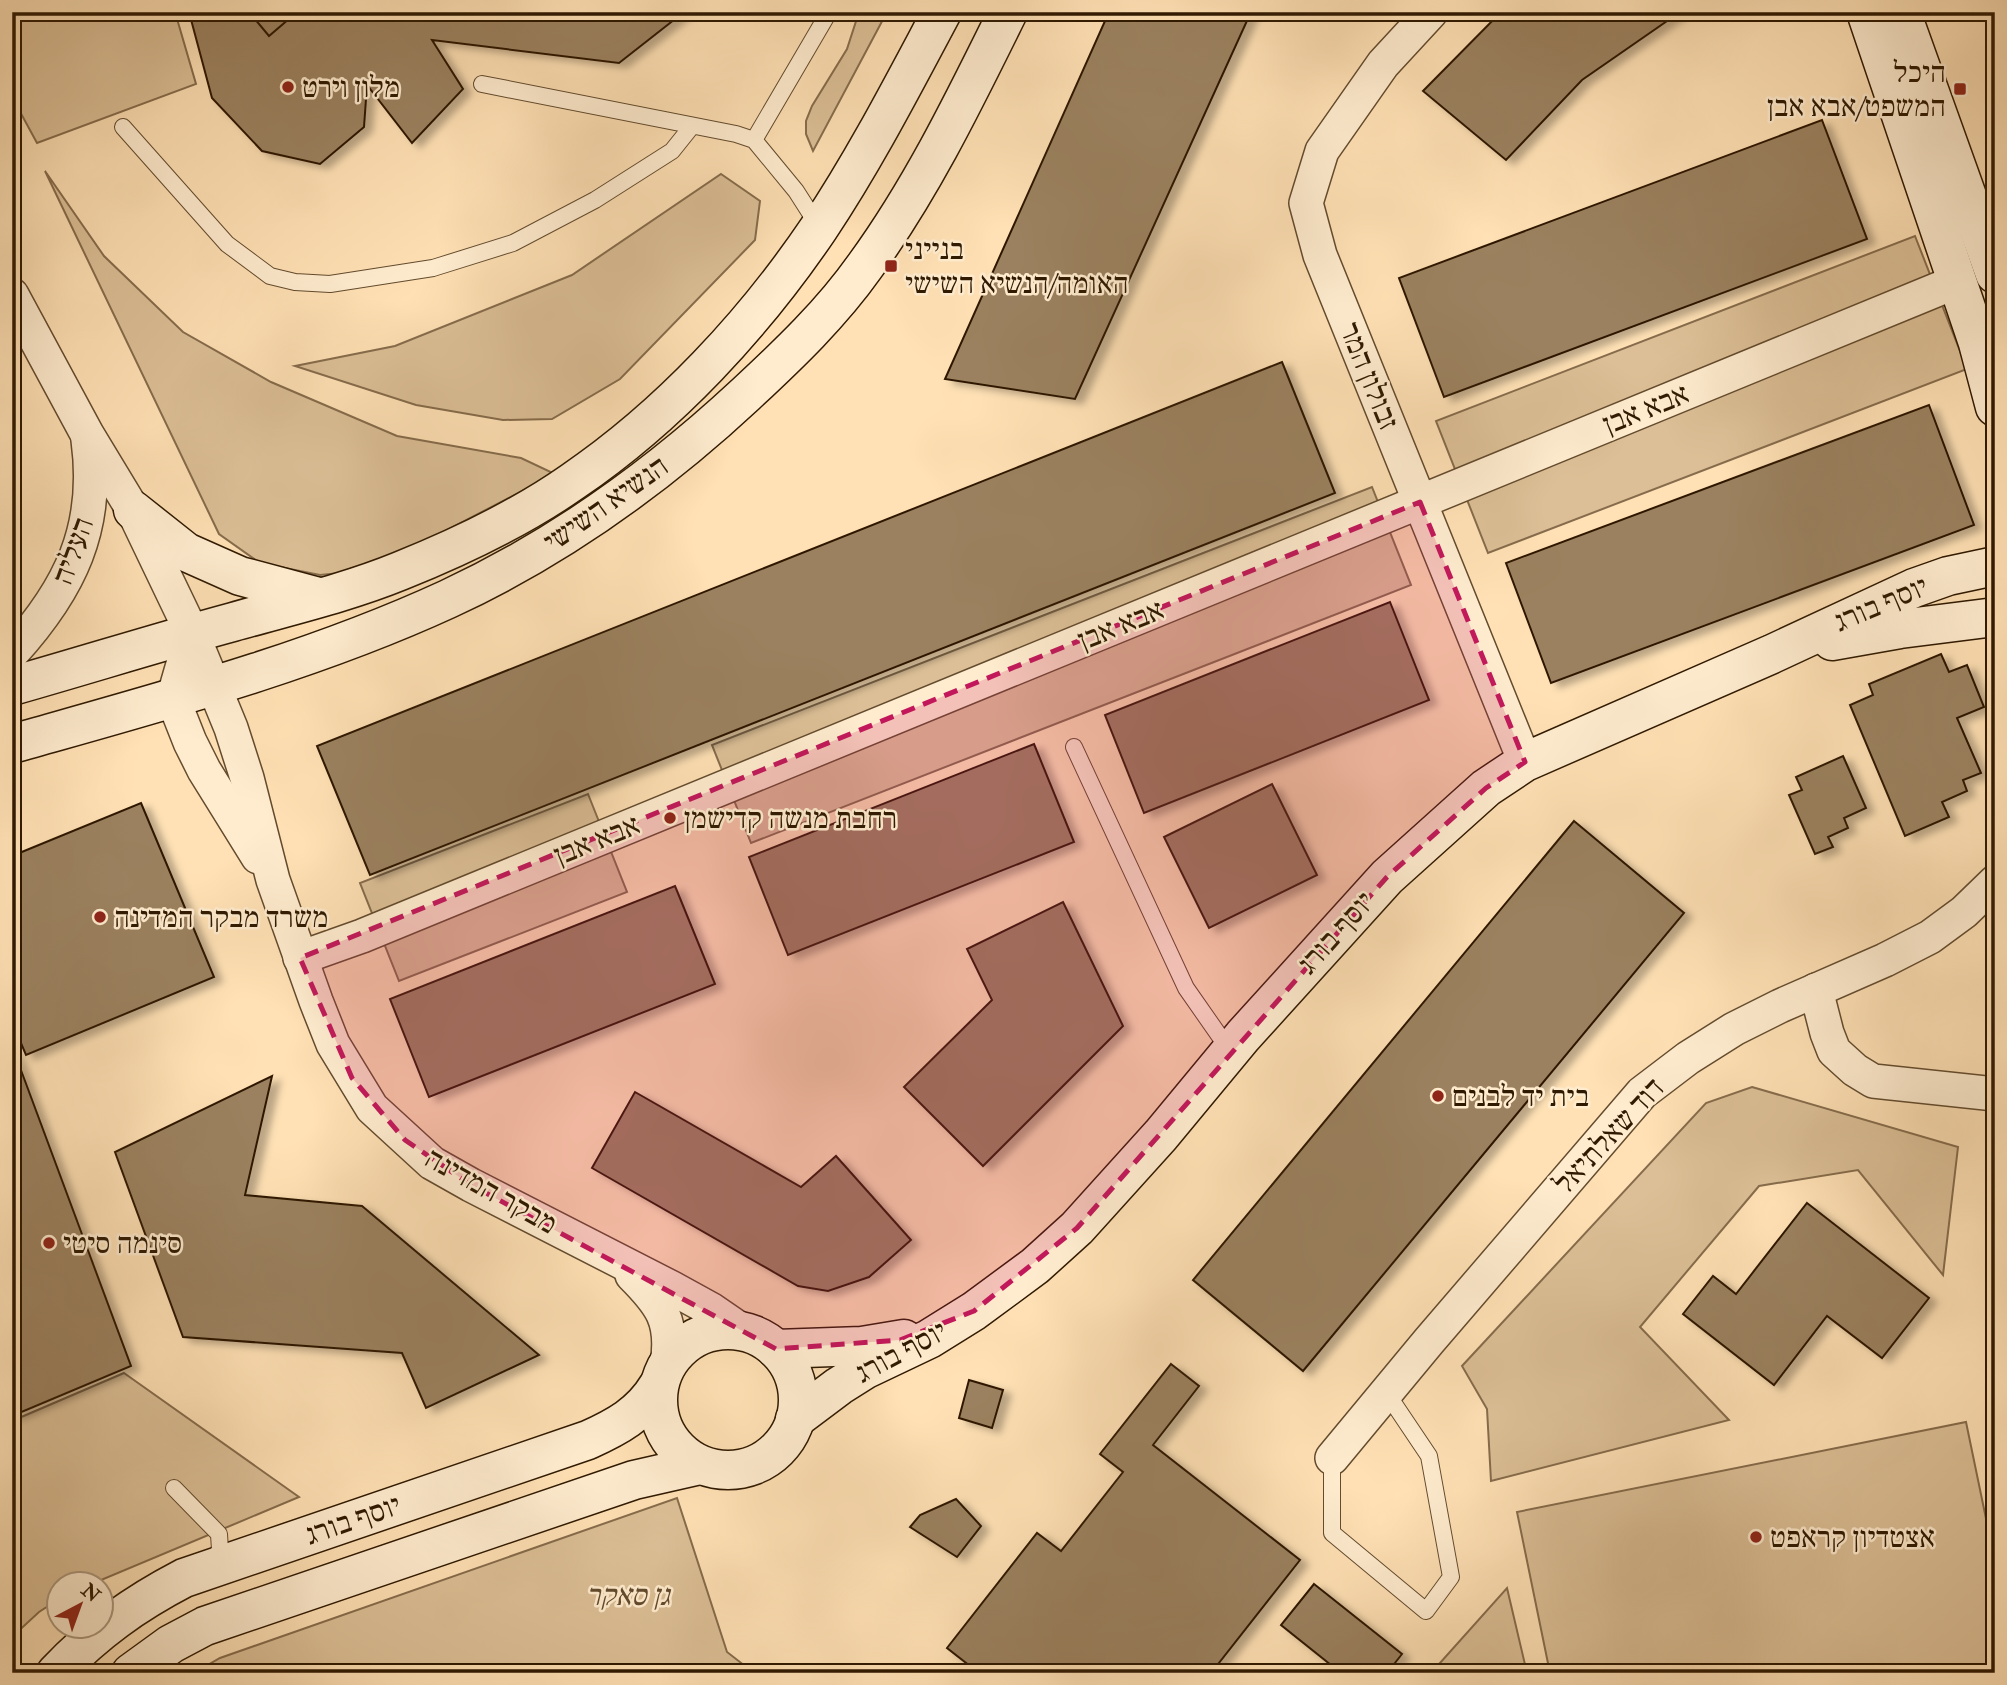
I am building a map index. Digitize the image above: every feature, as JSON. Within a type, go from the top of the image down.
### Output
[{"type":"street","name":"הנשיא השישי","points":[[12,687],[321,597],[397,572],[442,554],[523,513],[573,481],[670,402],[717,356],[764,302],[819,227],[847,183],[942,12]]},
{"type":"street","name":"זבולון המר","points":[[1431,12],[1383,64],[1322,151],[1306,203],[1320,255],[1525,762]]},
{"type":"street","points":[[1866,12],[1974,331],[1995,407]]},
{"type":"street","points":[[1901,12],[1995,274]]},
{"type":"street","name":"הנשיא השישי","points":[[12,744],[173,699],[382,628],[494,576],[545,547],[659,469],[722,417],[817,325],[865,267],[934,155],[1006,13]]},
{"type":"street","name":"אבא אבן","points":[[300,958],[362,936],[1941,288]]},
{"type":"street","name":"העליה","points":[[12,295],[87,434],[133,510],[192,633]]},
{"type":"street","name":"העליה","points":[[12,653],[51,605],[76,558],[91,500],[92,467],[87,434]]},
{"type":"street","points":[[133,510],[186,552],[224,570],[269,585],[321,597]]},
{"type":"street","name":"יוסף בורג","points":[[795,1419],[848,1380],[929,1339],[974,1311],[1035,1266],[1077,1228],[1161,1135],[1230,1051],[1387,877],[1486,788],[1525,762],[1772,654],[1914,588],[1948,576],[1995,566]]},
{"type":"street","name":"יוסף בורג","points":[[1772,654],[1900,629],[1995,617]]},
{"type":"street","points":[[173,699],[192,633]]},
{"type":"street","name":"מבקר המדינה","points":[[192,633],[231,728],[247,778],[273,880],[300,958],[333,1044],[372,1108],[432,1163],[712,1310],[760,1340]]},
{"type":"street","name":"מבקר המדינה","points":[[173,699],[204,769],[273,880]]},
{"type":"street","name":"דוד שאלתיאל","points":[[1332,1458],[1642,1093],[1688,1058],[1734,1029],[1930,937],[1964,912],[1995,882]]},
{"type":"street","points":[[1816,990],[1834,1051],[1855,1070],[1873,1081],[1995,1094]]},
{"type":"street","name":"מבקר המדינה","points":[[618,1260],[646,1288],[661,1309],[668,1326],[671,1342],[663,1375]]},
{"type":"street","name":"יוסף בורג","points":[[760,1340],[862,1346],[900,1340],[931,1331],[974,1311]]},
{"type":"street","points":[[726,1330],[760,1340],[788,1364],[795,1382],[798,1401],[795,1419],[785,1440],[768,1457],[747,1467],[723,1469],[700,1465],[680,1451],[666,1433],[658,1410],[663,1375],[678,1350],[692,1339],[709,1332],[726,1330]]},
{"type":"street","name":"יוסף בורג","points":[[56,1673],[107,1626],[143,1599],[184,1578],[588,1440],[621,1425],[644,1405],[663,1375]]},
{"type":"street","name":"יוסף בורג","points":[[131,1673],[171,1644],[205,1626],[634,1480],[700,1465]]},
{"type":"lane","points":[[754,140],[825,14]]},
{"type":"lane","points":[[482,84],[754,140],[796,191],[819,227]]},
{"type":"lane","points":[[123,127],[227,244],[270,276],[295,282],[330,284],[433,268],[513,243],[595,200],[672,150],[692,126]]},
{"type":"lane","points":[[1074,747],[1186,988],[1230,1051]]},
{"type":"lane","points":[[1332,1458],[1332,1533],[1426,1611],[1451,1577],[1429,1456],[1386,1392]]},
{"type":"lane","points":[[174,1488],[219,1534],[220,1550],[208,1570]]},
{"type":"highlighted area","points":[[1420,502],[1525,762],[1486,788],[1387,877],[1077,1228],[974,1311],[900,1340],[776,1349],[471,1185],[405,1140],[352,1078],[300,958]]},
{"type":"green space","points":[[12,12],[175,12],[196,84],[37,143],[12,97]]},
{"type":"green space","points":[[859,12],[887,12],[813,151],[806,134],[806,121],[812,106],[847,49]]},
{"type":"green space","points":[[45,171],[104,256],[183,332],[271,382],[397,436],[521,458],[555,474],[370,570],[320,575],[260,563],[219,534]]},
{"type":"green space","points":[[721,174],[760,201],[755,240],[620,379],[552,419],[503,420],[416,405],[295,366],[395,346],[572,275]]},
{"type":"green space","points":[[1915,236],[1967,369],[1488,553],[1436,421]]},
{"type":"green space","points":[[1372,487],[1411,585],[751,843],[712,745]]},
{"type":"green space","points":[[588,794],[627,892],[399,981],[360,883]]},
{"type":"green space","points":[[1752,1087],[1958,1147],[1943,1275],[1858,1170],[1759,1186],[1640,1327],[1729,1420],[1491,1481],[1487,1409],[1462,1366],[1706,1103]]},
{"type":"green space","points":[[124,1373],[299,1497],[116,1574],[116,1570],[46,1570],[46,1607],[12,1637],[12,1421]]},
{"type":"green space","name":"אצטדיון קראפט","points":[[1966,1422],[1995,1562],[1995,1664],[1953,1673],[1550,1673],[1517,1512]]},
{"type":"green space","name":"גן סאקר","points":[[677,1498],[727,1652],[754,1673],[194,1673],[220,1658]]},
{"type":"green space","points":[[1507,1588],[1527,1673],[1431,1673]]},
{"type":"building","name":"מלון וירט","points":[[189,12],[684,12],[619,63],[432,40],[463,89],[412,143],[367,85],[364,127],[320,164],[262,151],[212,98]]},
{"type":"building","points":[[249,12],[297,12],[269,36]]},
{"type":"building","points":[[1109,12],[1251,12],[1075,399],[945,379]]},
{"type":"building","points":[[1501,12],[1680,12],[1582,80],[1506,160],[1423,91]]},
{"type":"building","points":[[1822,120],[1867,239],[1444,397],[1399,278]]},
{"type":"building","points":[[1282,362],[1335,493],[370,875],[317,746]]},
{"type":"building","points":[[1929,405],[1974,525],[1551,683],[1506,563]]},
{"type":"building","points":[[1390,602],[1429,700],[1144,813],[1105,715]]},
{"type":"building","points":[[1941,654],[1949,672],[1967,665],[1984,707],[1957,718],[1981,773],[1963,780],[1967,791],[1942,802],[1949,817],[1905,836],[1850,705],[1873,695],[1869,684]]},
{"type":"building","points":[[1034,744],[1074,842],[788,955],[749,857]]},
{"type":"building","points":[[1843,756],[1866,808],[1844,818],[1848,828],[1828,837],[1833,847],[1815,854],[1789,795],[1802,790],[1796,777]]},
{"type":"building","points":[[1272,784],[1317,875],[1209,928],[1164,837]]},
{"type":"building","name":"משרד מבקר המדינה","points":[[141,803],[214,977],[26,1055],[12,1022],[12,856]]},
{"type":"building","name":"בית יד לבנים","points":[[1574,821],[1684,913],[1303,1371],[1193,1280]]},
{"type":"building","points":[[675,886],[715,984],[429,1097],[390,999]]},
{"type":"building","points":[[1063,902],[1123,1026],[983,1166],[904,1087],[992,1000],[967,949]]},
{"type":"building","name":"סינמה סיטי","points":[[12,1046],[131,1366],[12,1416]]},
{"type":"building","points":[[272,1076],[245,1195],[362,1206],[539,1355],[426,1408],[402,1353],[183,1337],[115,1152]]},
{"type":"building","points":[[635,1092],[801,1187],[836,1156],[911,1240],[869,1277],[828,1291],[798,1286],[592,1168]]},
{"type":"building","points":[[1807,1203],[1929,1298],[1882,1358],[1827,1316],[1774,1385],[1683,1314],[1713,1276],[1736,1294]]},
{"type":"building","points":[[1171,1364],[1199,1386],[1153,1445],[1300,1560],[1211,1673],[979,1673],[947,1648],[1037,1533],[1061,1551],[1123,1472],[1100,1454]]},
{"type":"building","points":[[969,1380],[1003,1390],[992,1428],[959,1418]]},
{"type":"building","points":[[956,1499],[981,1526],[957,1557],[910,1527],[920,1515]]},
{"type":"building","points":[[1314,1584],[1402,1654],[1387,1673],[1341,1673],[1281,1625]]},
{"type":"place","name":"מלון וירט","points":[[288,87]]},
{"type":"place","name":"היכל המשפט/אבא אבן","points":[[1960,89]]},
{"type":"place","name":"בנייני האומה/הנשיא השישי","points":[[891,266]]},
{"type":"place","name":"רחבת מנשה קדישמן","points":[[670,818]]},
{"type":"place","name":"משרד מבקר המדינה","points":[[100,917]]},
{"type":"place","name":"בית יד לבנים","points":[[1438,1096]]},
{"type":"place","name":"סינמה סיטי","points":[[49,1243]]},
{"type":"place","name":"אצטדיון קראפט","points":[[1756,1537]]}]
